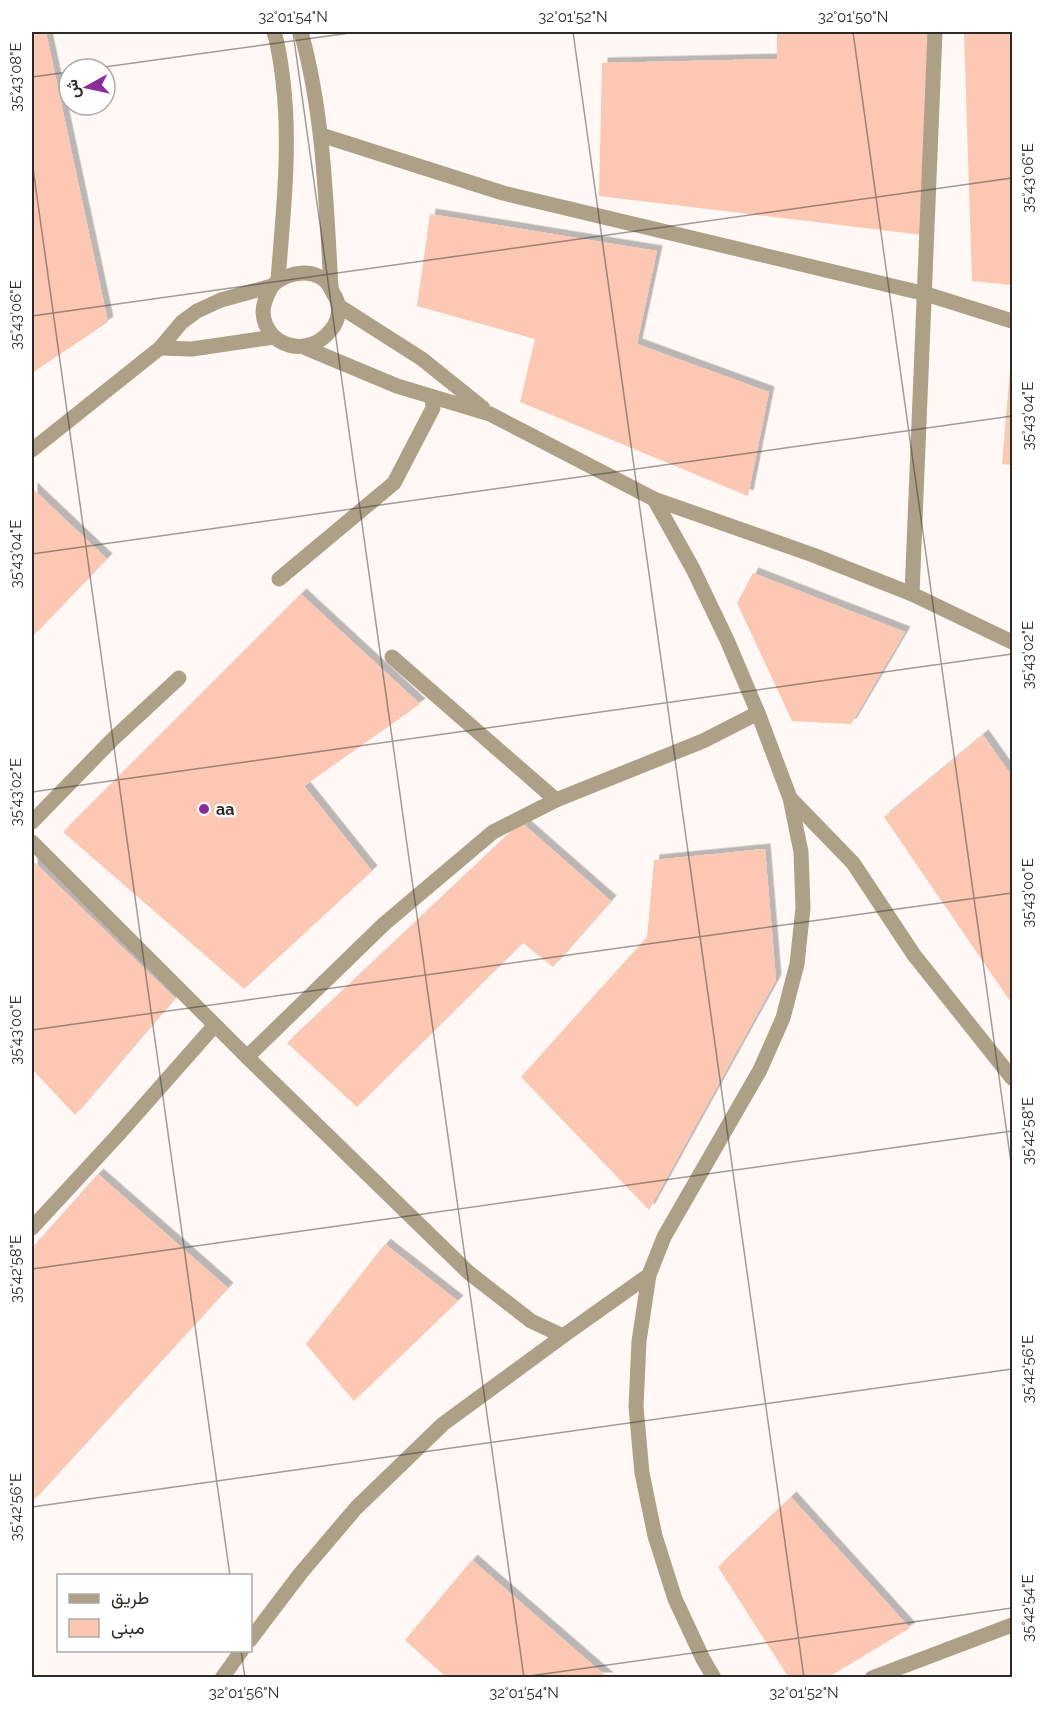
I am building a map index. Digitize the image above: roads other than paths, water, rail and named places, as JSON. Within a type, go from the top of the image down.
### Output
[{"type":"street","points":[[274,32],[279,47],[286,108],[286,172],[275,283],[265,298],[263,312],[267,326],[274,337],[294,347],[306,348],[397,386],[490,414],[654,499],[813,555],[912,594],[1012,642]]},
{"type":"street","points":[[301,32],[309,61],[321,135],[331,288],[339,306],[423,359],[490,414]]},
{"type":"street","points":[[912,594],[935,32]]},
{"type":"street","points":[[321,135],[503,193],[926,294],[1012,321]]},
{"type":"street","points":[[32,450],[160,348],[182,322],[197,311],[221,300],[275,283],[292,273],[306,272],[320,277],[331,288]]},
{"type":"street","points":[[306,348],[323,340],[335,325],[339,306]]},
{"type":"street","points":[[160,348],[192,349],[274,337]]},
{"type":"street","points":[[279,579],[394,483],[433,408],[432,397]]},
{"type":"street","points":[[654,499],[693,568],[758,713],[790,798],[801,852],[803,908],[796,964],[783,1018],[760,1070],[664,1237],[650,1275],[639,1341],[636,1407],[642,1473],[655,1536],[675,1599],[714,1677]]},
{"type":"street","points":[[392,657],[556,800]]},
{"type":"street","points":[[32,822],[113,739],[179,678]]},
{"type":"street","points":[[247,1057],[384,924],[493,832],[556,800],[703,741],[758,713]]},
{"type":"street","points":[[790,798],[853,863],[914,955],[1012,1078]]},
{"type":"street","points":[[32,842],[247,1057],[468,1272],[531,1321],[563,1336]]},
{"type":"street","points":[[32,1228],[215,1025]]},
{"type":"street","points":[[252,1637],[300,1574],[356,1508],[443,1424],[650,1275]]},
{"type":"street","points":[[872,1677],[1012,1625]]},
{"type":"street","points":[[222,1677],[241,1652]]},
{"type":"place","name":"aa","points":[[204,809]]}]
